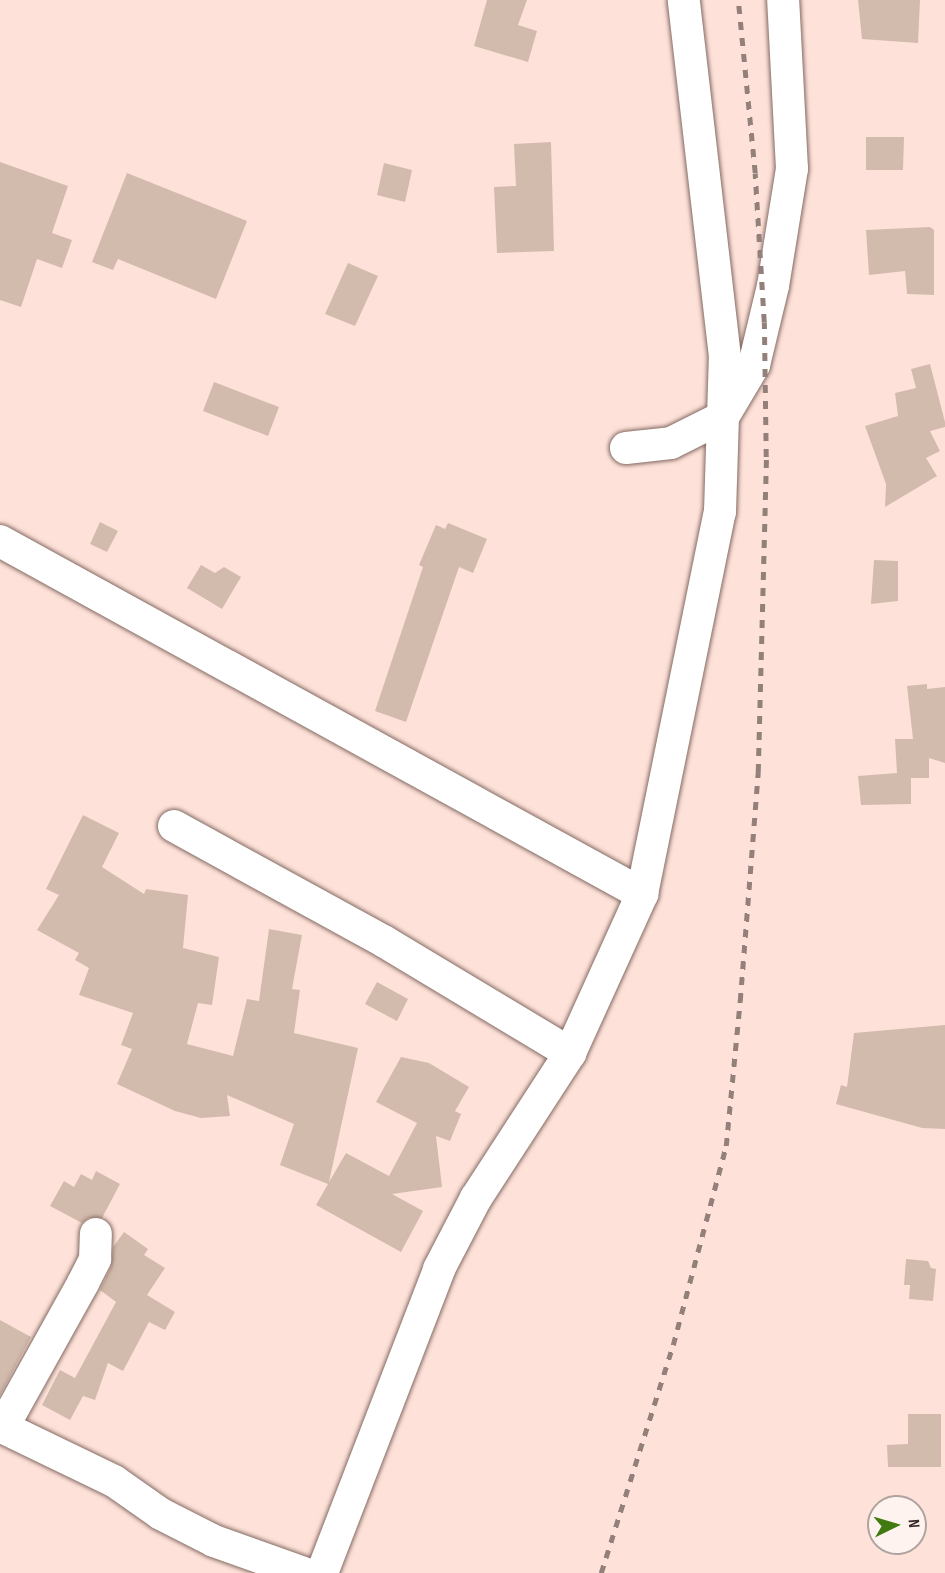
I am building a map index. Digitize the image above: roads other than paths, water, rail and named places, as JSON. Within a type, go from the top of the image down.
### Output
[{"type":"street","points":[[322,1573],[440,1269],[476,1198],[570,1053],[642,894],[720,512],[725,357],[684,0]]},
{"type":"street","points":[[626,448],[671,443],[723,417],[754,364],[783,231],[792,169],[783,0]]},
{"type":"street","points":[[0,541],[642,894]]},
{"type":"street","points":[[174,826],[385,942],[570,1053]]},
{"type":"street","points":[[96,1234],[95,1259],[2,1426],[114,1481],[160,1514],[214,1541],[304,1573]]},
{"type":"railway","points":[[601,1573],[673,1345],[726,1146],[740,1001],[758,772],[766,457],[764,322],[755,173],[738,0]]}]
